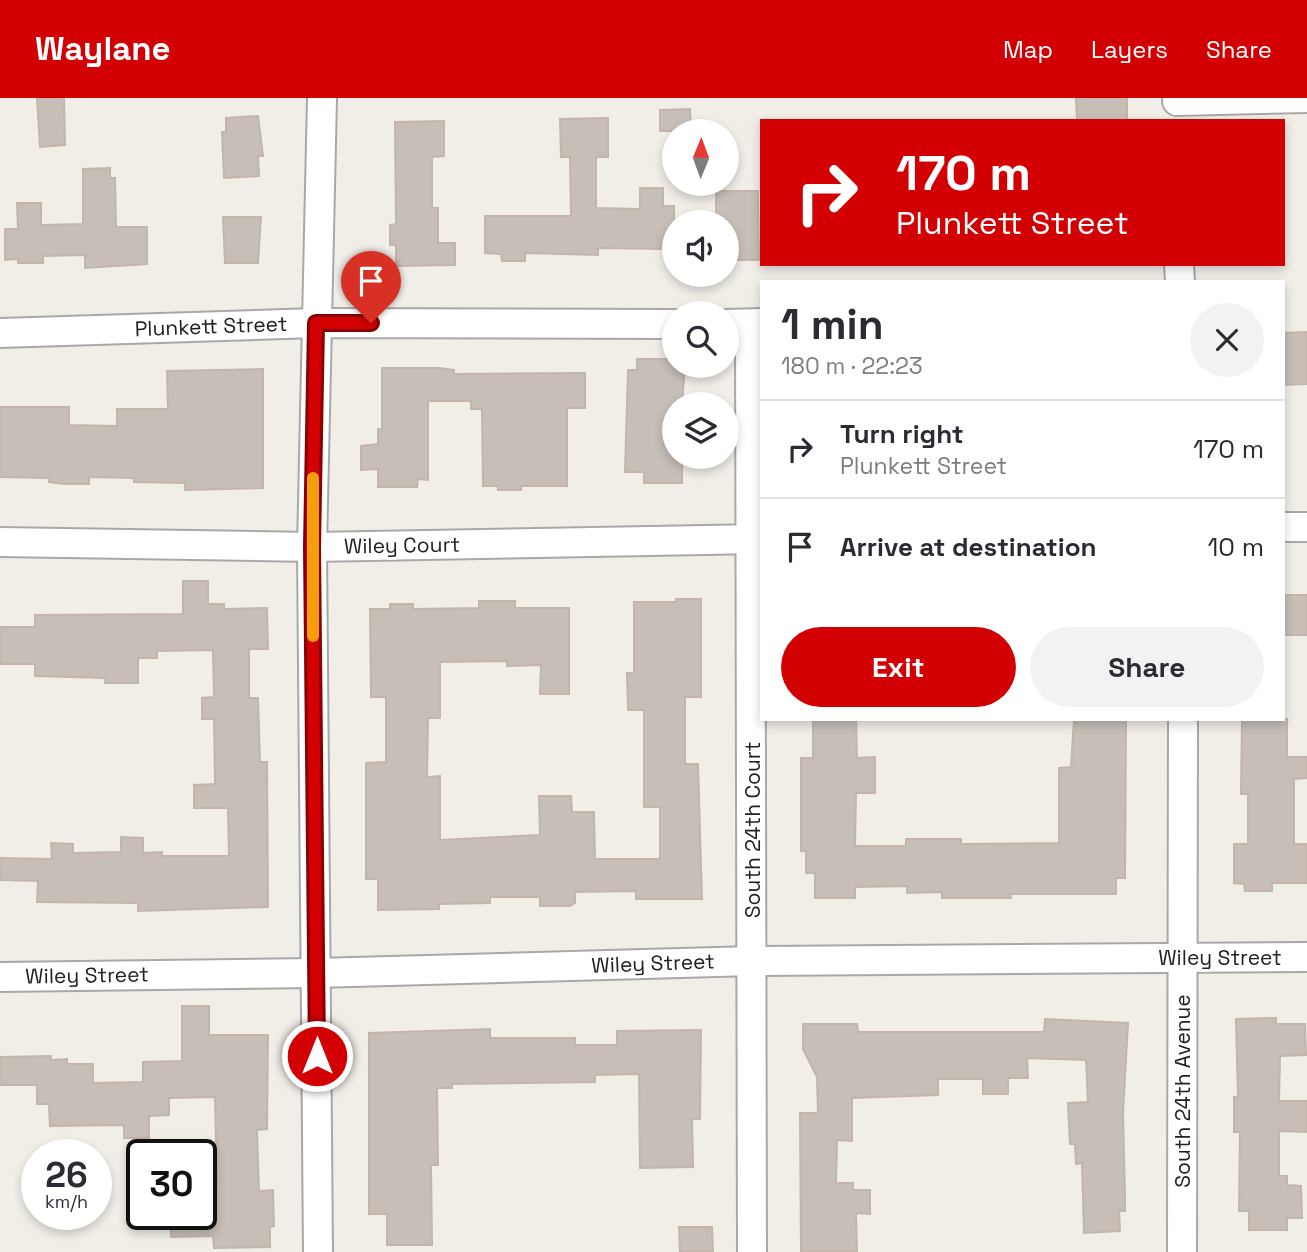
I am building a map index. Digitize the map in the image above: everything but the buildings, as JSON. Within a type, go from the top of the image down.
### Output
[{"type":"street","points":[[318,1252],[312,547],[322,98]]},
{"type":"street","points":[[1177,107],[1307,98]]},
{"type":"street","name":"Plunkett Street","points":[[0,333],[316,323],[662,324]]},
{"type":"street","name":"South 24th Court","points":[[746,324],[756,539],[752,1252]]},
{"type":"street","points":[[1285,527],[1307,527]]},
{"type":"street","name":"Wiley Court","points":[[0,542],[312,547],[756,539]]},
{"type":"street","name":"South 24th Avenue","points":[[1182,1252],[1183,721]]},
{"type":"street","name":"Wiley Street","points":[[0,977],[753,961],[1307,957]]},
{"type":"slow traffic","points":[[313,478],[313,636]]},
{"type":"route","points":[[317,1056],[312,547],[316,323],[371,323]]}]
